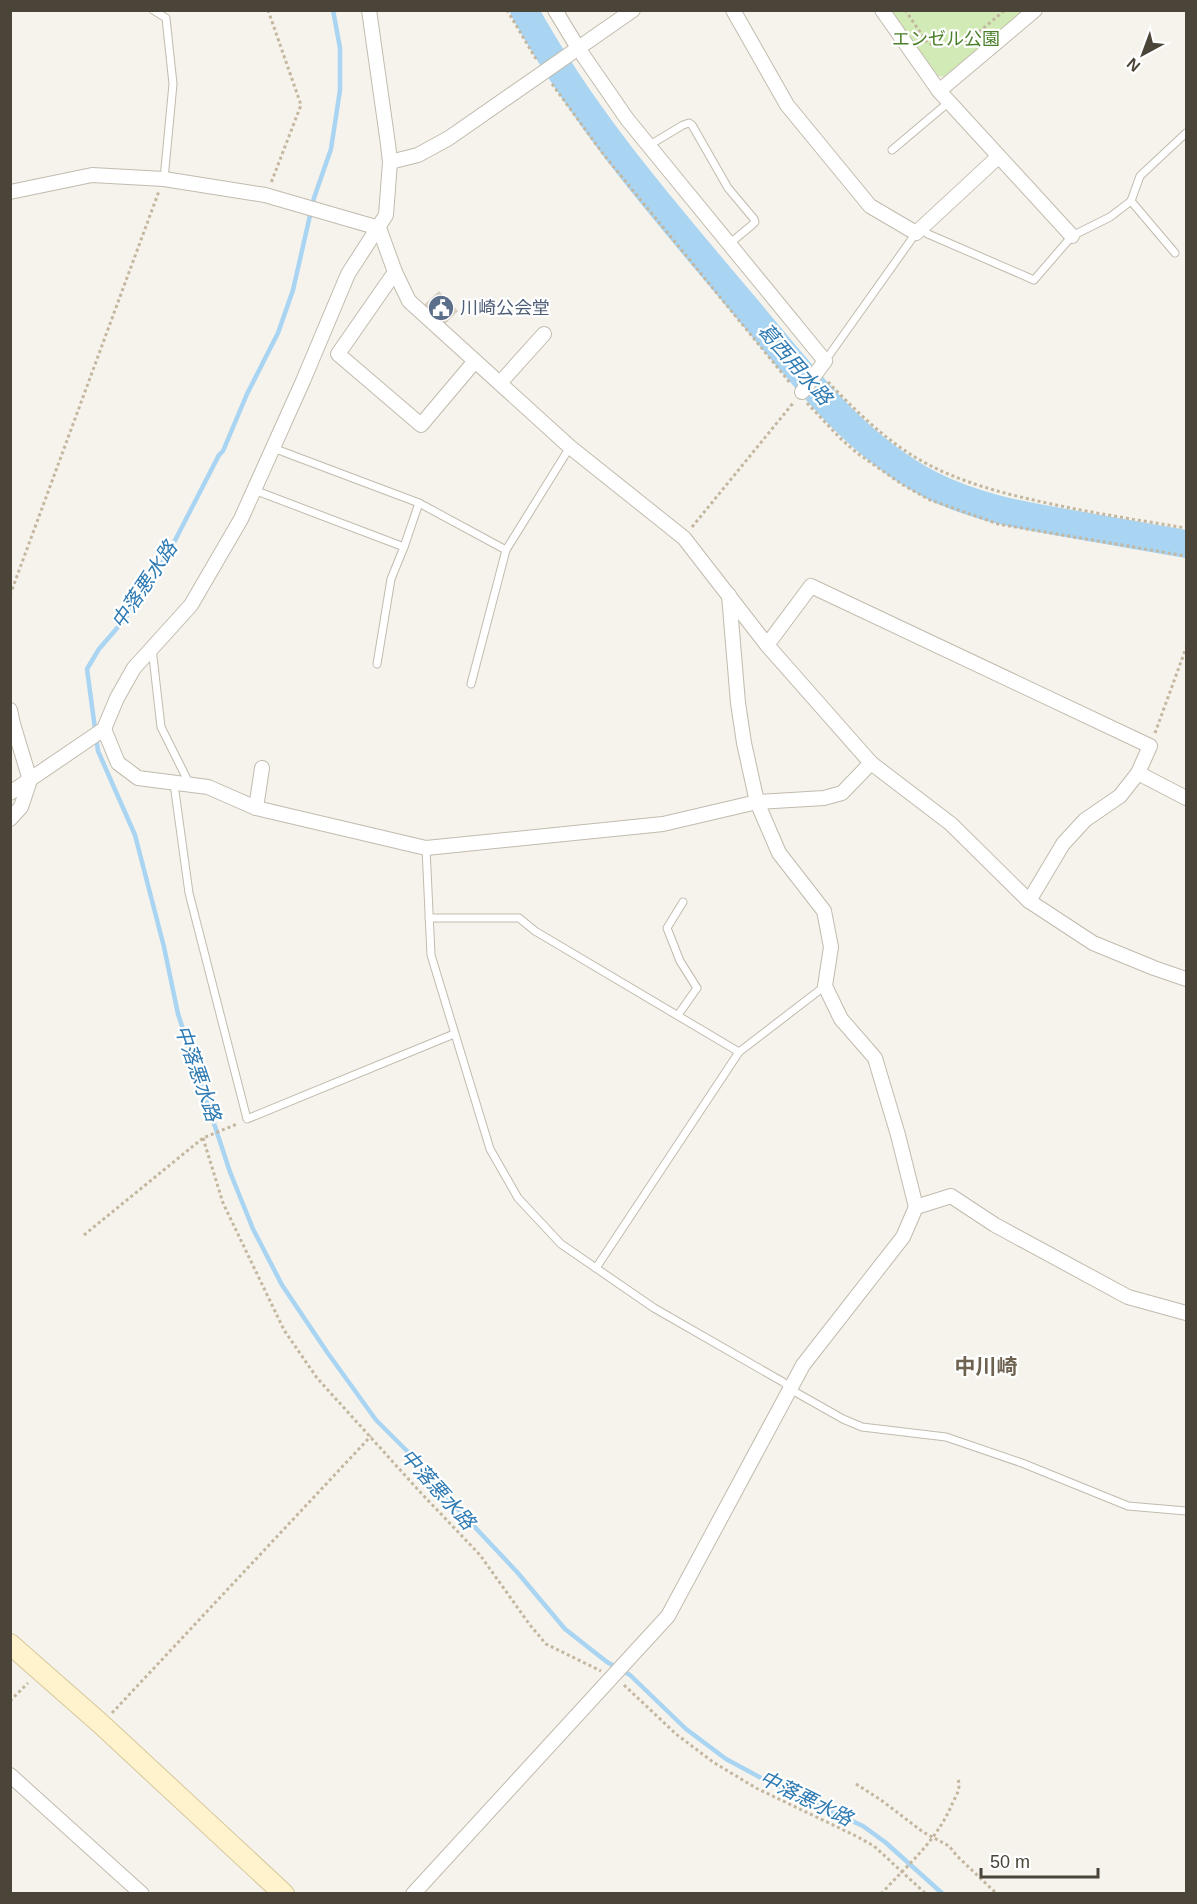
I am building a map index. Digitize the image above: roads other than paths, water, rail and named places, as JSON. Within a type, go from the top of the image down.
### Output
[{"type":"street","points":[[10,793],[104,730],[117,698],[134,668],[191,605],[241,519],[348,274],[386,215],[390,162],[369,10]]},
{"type":"street","points":[[555,10],[609,94],[648,146],[825,361],[820,377],[800,393]]},
{"type":"street","points":[[390,162],[418,155],[439,144],[549,76],[564,58],[633,10]]},
{"type":"street","points":[[733,10],[787,105],[870,206],[919,230],[998,157]]},
{"type":"street","points":[[882,10],[939,91],[1072,237]]},
{"type":"street","points":[[939,91],[1035,10]]},
{"type":"street","points":[[10,192],[92,175],[164,179],[266,195],[379,228]]},
{"type":"street","points":[[379,228],[395,272],[409,301],[570,447],[684,538],[729,593],[767,645],[871,763],[951,824],[1029,901],[1093,943],[1186,979]]},
{"type":"street","points":[[395,272],[338,354],[421,425],[475,361]]},
{"type":"street","points":[[500,383],[544,334]]},
{"type":"street","points":[[767,645],[811,586],[1150,746],[1138,773],[1120,796],[1084,820],[1063,844],[1029,901]]},
{"type":"street","points":[[413,1893],[668,1616],[803,1365],[903,1237],[916,1206],[875,1058],[841,1019],[825,986],[831,947],[824,911],[779,853],[757,802],[738,703],[729,593]]},
{"type":"street","points":[[10,710],[30,780],[21,807],[10,819]]},
{"type":"street","points":[[104,730],[118,763],[138,778],[208,787],[256,808],[426,848],[663,824],[757,802],[824,798],[842,793],[871,763]]},
{"type":"street","points":[[256,808],[262,768]]},
{"type":"street","points":[[1138,773],[1186,798]]},
{"type":"street","points":[[916,1206],[951,1196],[994,1225],[1128,1297],[1186,1313]]},
{"type":"street","points":[[10,1644],[101,1724],[284,1893]]},
{"type":"street","points":[[10,1775],[142,1893]]},
{"type":"lane","points":[[153,10],[166,18],[173,84],[164,179]]},
{"type":"lane","points":[[892,150],[949,102]]},
{"type":"lane","points":[[648,146],[683,125],[689,123],[692,125],[723,181],[755,222],[729,244]]},
{"type":"lane","points":[[825,361],[919,230],[1034,280],[1072,237],[1110,217],[1131,201],[1140,176],[1186,133]]},
{"type":"lane","points":[[1131,201],[1175,253]]},
{"type":"lane","points":[[471,684],[506,550],[570,447]]},
{"type":"lane","points":[[273,448],[419,503],[506,550]]},
{"type":"lane","points":[[254,490],[404,547]]},
{"type":"lane","points":[[377,664],[391,579],[419,503]]},
{"type":"lane","points":[[152,648],[161,727],[190,785]]},
{"type":"lane","points":[[174,784],[189,893],[247,1119],[454,1034]]},
{"type":"lane","points":[[426,848],[431,955],[490,1149],[518,1198],[561,1245],[654,1308],[843,1419],[862,1426],[946,1437],[1022,1463],[1128,1506],[1141,1509],[1186,1511]]},
{"type":"lane","points":[[678,1016],[697,988],[680,961],[667,928],[683,902]]},
{"type":"lane","points":[[429,918],[519,918],[535,931],[739,1052]]},
{"type":"lane","points":[[596,1268],[739,1052],[825,986]]},
{"type":"waterway","name":"中落悪水路","points":[[333,10],[340,48],[340,90],[331,149],[314,198],[293,290],[278,333],[247,394],[223,451],[168,554],[124,620],[99,649],[87,669],[98,751],[135,835],[164,947],[178,1014],[230,1172],[253,1229],[282,1285],[376,1420],[517,1572],[565,1629],[607,1662],[630,1675],[686,1729],[726,1759],[778,1787],[863,1826],[885,1842],[943,1894]]},
{"type":"waterway","name":"葛西用水路","points":[[524,10],[571,87],[651,194],[825,401],[874,447],[931,485],[980,505],[1032,517],[1186,544]]},
{"type":"place","name":"川崎公会堂","points":[[441,308]]},
{"type":"district","name":"中川崎","points":[[986,1366]]},
{"type":"park label","name":"エンゼル公園","points":[[946,39]]}]
